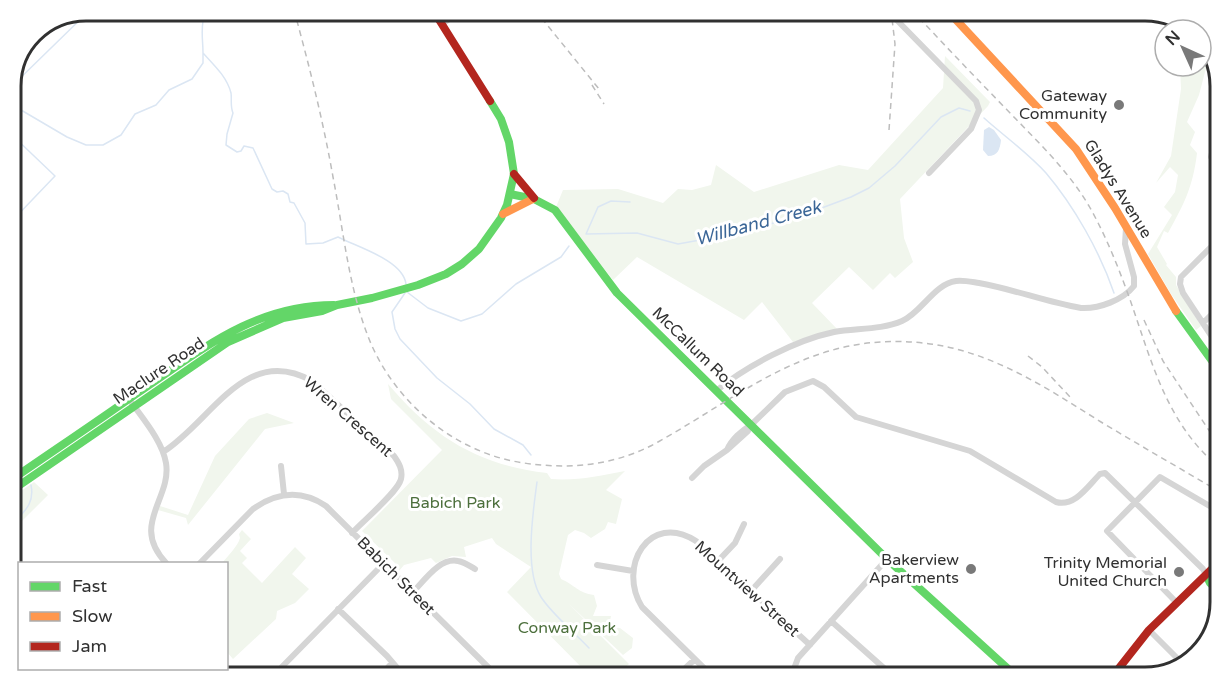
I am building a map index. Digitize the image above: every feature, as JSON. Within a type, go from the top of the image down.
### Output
[{"type":"main road","points":[[440,21],[501,119],[509,142],[514,174],[510,194]]},
{"type":"main road","name":"Gladys Avenue","points":[[957,21],[1076,149],[1106,193],[1166,296],[1210,359]]},
{"type":"main road","points":[[503,214],[534,199],[514,174]]},
{"type":"main road","name":"McCallum Road","points":[[510,194],[534,199],[555,210],[613,288],[887,559],[1005,667]]},
{"type":"main road","name":"Maclure Road","points":[[21,484],[225,334],[254,319],[280,310],[337,305],[381,296],[446,274],[471,256],[486,241],[503,214],[510,194]]},
{"type":"main road","name":"Maclure Road","points":[[21,474],[131,403]]},
{"type":"main road","points":[[1120,667],[1149,630],[1210,571]]},
{"type":"main road","points":[[1206,575],[1210,583]]},
{"type":"street","points":[[442,24],[446,21]]},
{"type":"street","points":[[898,21],[976,101],[979,110],[970,129],[929,173]]},
{"type":"street","points":[[716,391],[759,364],[815,337],[903,321],[919,310],[940,288],[955,281],[1006,289],[1081,308],[1092,308],[1121,298],[1134,286],[1134,277],[1125,244],[1126,227]]},
{"type":"street","points":[[1210,247],[1183,274],[1180,280],[1180,287],[1210,334]]},
{"type":"street","points":[[1203,323],[1210,316]]},
{"type":"street","name":"Wren Crescent","points":[[163,452],[175,445],[222,397],[244,381],[274,370],[300,374],[312,381],[400,464],[402,471],[398,486],[352,532]]},
{"type":"street","points":[[692,478],[704,466],[728,450],[729,445],[785,392],[813,381],[824,387],[856,417],[970,451],[1056,502],[1071,501],[1103,472],[1136,502],[1203,569],[1206,575]]},
{"type":"street","points":[[131,403],[163,452],[166,466],[166,479],[154,508],[152,533],[155,547],[165,562]]},
{"type":"street","points":[[201,562],[253,509],[273,497],[284,494],[281,466]]},
{"type":"street","points":[[1177,603],[1107,531],[1160,477],[1210,506]]},
{"type":"street","name":"Babich Street","points":[[284,494],[306,496],[326,506],[487,667]]},
{"type":"street","points":[[718,561],[735,543],[744,524]]},
{"type":"street","name":"Mountview Street","points":[[633,571],[637,556],[649,539],[668,532],[687,536],[718,561],[810,645]]},
{"type":"street","points":[[751,591],[780,559]]},
{"type":"street","points":[[795,667],[798,658],[887,559]]},
{"type":"street","points":[[413,592],[446,562],[460,561],[475,569]]},
{"type":"street","points":[[283,667],[384,563]]},
{"type":"street","points":[[597,565],[633,571],[633,590],[642,607],[703,667]]},
{"type":"street","points":[[338,609],[395,667]]},
{"type":"street","points":[[831,621],[882,667]]},
{"type":"street","points":[[1149,630],[1177,658]]},
{"type":"street","points":[[687,667],[695,659]]},
{"type":"street","points":[[389,667],[392,663]]},
{"type":"green space","points":[[945,56],[990,102],[900,199],[904,238],[913,262],[895,278],[890,273],[873,290],[849,267],[812,303],[839,331],[793,342],[762,302],[744,320],[637,257],[613,280],[556,207],[563,190],[618,189],[663,203],[678,189],[692,190],[711,185],[716,165],[754,192],[839,165],[868,170],[943,88]]},
{"type":"green space","points":[[1181,78],[1203,78],[1187,122],[1195,132],[1190,145],[1197,153],[1187,195],[1168,233],[1164,231],[1157,247],[1166,265],[1176,277],[1176,285],[1201,326],[1196,330],[1171,294],[1148,254],[1172,215],[1164,207],[1175,192],[1178,175],[1170,167],[1156,183],[1171,156],[1181,89]]},
{"type":"green space","name":"Babich Park","points":[[388,384],[422,419],[458,445],[499,463],[547,473],[551,479],[579,479],[625,471],[606,490],[622,499],[616,524],[608,522],[605,529],[591,538],[575,530],[568,535],[559,574],[561,579],[580,591],[594,595],[597,606],[593,616],[611,616],[610,621],[613,627],[620,628],[633,638],[632,648],[623,655],[568,603],[629,664],[626,667],[581,667],[507,592],[531,567],[496,544],[492,538],[464,547],[466,557],[452,556],[436,563],[431,558],[404,565],[399,571],[396,568],[398,566],[362,531],[442,450],[391,399]]},
{"type":"green space","points":[[267,413],[294,423],[265,429],[188,525],[186,518],[158,510],[160,506],[188,515],[215,456],[249,419]]},
{"type":"green space","points":[[34,482],[48,495],[21,522],[21,491]]},
{"type":"green space","points":[[242,530],[251,539],[240,551],[247,558],[242,563],[262,583],[295,547],[306,558],[292,574],[309,589],[295,603],[277,611],[276,619],[233,659],[228,653],[228,562],[223,562],[237,544]]},
{"type":"shaded area","points":[[989,127],[1001,140],[998,151],[988,156],[983,150],[984,130]]},
{"type":"waterway","name":"Willband Creek","points":[[203,21],[203,53],[223,76],[231,93],[233,113],[226,145],[237,152],[241,151],[244,146],[253,148],[272,189],[288,194],[290,202],[294,203],[305,223],[306,244],[323,243],[338,237],[388,261],[397,268],[406,284]]},
{"type":"waterway","points":[[22,77],[78,22]]},
{"type":"waterway","points":[[21,110],[67,137],[86,145],[103,145],[121,135],[135,114],[156,105],[169,90],[192,79],[203,63],[203,53]]},
{"type":"waterway","name":"Willband Creek","points":[[630,202],[611,201],[598,207],[586,234],[637,233],[678,244],[733,234],[803,215],[869,188],[895,166],[941,117],[959,108],[970,111]]},
{"type":"waterway","name":"Willband Creek","points":[[984,118],[1032,158],[1056,186],[1094,246],[1114,293]]},
{"type":"waterway","points":[[21,144],[55,176],[21,212]]},
{"type":"waterway","name":"Willband Creek","points":[[407,292],[428,308],[461,321],[482,314],[516,284],[561,257],[569,246]]},
{"type":"waterway","points":[[405,293],[392,312],[395,329],[400,339],[437,378],[470,404],[494,429],[523,445],[531,455]]},
{"type":"waterway","points":[[537,482],[531,541],[536,586],[551,610],[589,648]]},
{"type":"waterway","points":[[21,515],[30,503],[31,485]]},
{"type":"railway","points":[[297,21],[329,156],[350,274],[366,331],[377,356],[391,379],[408,400],[427,419],[449,435],[473,448],[498,457],[542,465],[559,466],[610,461],[658,442],[752,386],[783,369],[814,356],[848,346],[884,342],[923,343],[971,353],[1016,372],[1210,486]]},
{"type":"railway","points":[[544,21],[599,89]]},
{"type":"railway","points":[[889,130],[895,44],[892,21]]},
{"type":"railway","points":[[922,21],[1044,148],[1081,194],[1110,249],[1162,388],[1186,431],[1210,459]]},
{"type":"railway","points":[[592,85],[604,104]]},
{"type":"railway","points":[[1144,320],[1163,361],[1210,432]]},
{"type":"railway","points":[[1028,356],[1042,367],[1071,398]]},
{"type":"traffic: fast","points":[[21,484],[228,342],[283,318],[322,311],[337,305],[418,285],[446,274],[462,264],[479,249],[501,218],[507,205],[514,174],[509,142],[501,119],[490,101]]},
{"type":"traffic: fast","points":[[510,194],[534,199],[555,210],[617,293],[887,559],[1006,667]]},
{"type":"traffic: fast","points":[[21,473],[229,333],[278,313],[305,307],[334,305]]},
{"type":"traffic: fast","points":[[1176,311],[1210,358]]},
{"type":"traffic: fast","points":[[1206,575],[1210,583]]},
{"type":"traffic: slow","points":[[957,21],[1076,149],[1115,208],[1176,311]]},
{"type":"traffic: slow","points":[[503,214],[533,199]]},
{"type":"traffic: jam","points":[[440,21],[490,101]]},
{"type":"traffic: jam","points":[[514,174],[534,198]]},
{"type":"traffic: jam","points":[[1120,667],[1149,630],[1210,571]]},
{"type":"place","name":"Gateway Community","points":[[1119,105]]},
{"type":"place","name":"Bakerview Apartments","points":[[971,569]]},
{"type":"place","name":"Trinity Memorial United Church","points":[[1179,572]]},
{"type":"park label","name":"Conway Park","points":[[567,628]]}]
